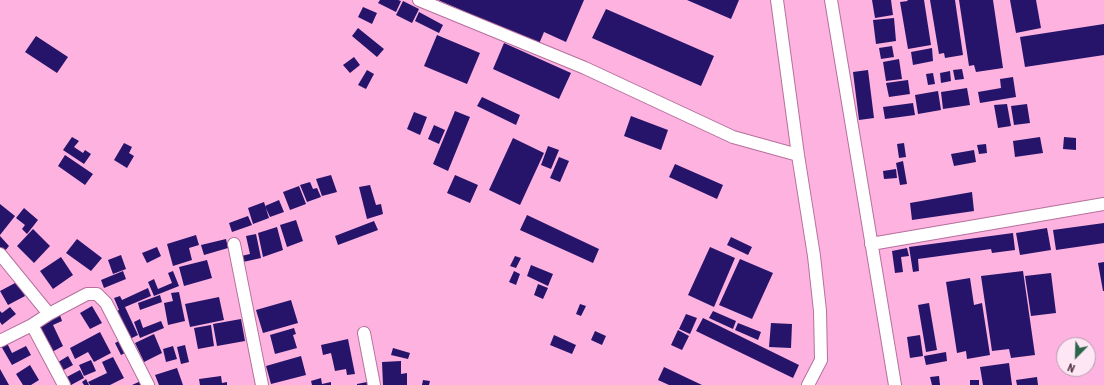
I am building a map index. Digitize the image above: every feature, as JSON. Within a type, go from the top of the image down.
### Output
[{"type":"street","points":[[420,0],[585,68],[733,137],[798,155]]},
{"type":"street","points":[[777,0],[798,155],[814,256],[820,311],[821,360],[808,385]]},
{"type":"street","points":[[831,0],[895,385]]},
{"type":"street","points":[[871,244],[1104,204]]},
{"type":"street","points":[[234,244],[262,385]]},
{"type":"street","points":[[0,254],[48,314]]},
{"type":"street","points":[[0,340],[32,325],[48,314],[87,294],[97,294],[106,304],[148,385]]},
{"type":"street","points":[[32,325],[64,385]]},
{"type":"street","points":[[364,333],[374,385]]},
{"type":"building","points":[[380,0],[401,1],[396,12],[378,3]]},
{"type":"building","points":[[438,0],[584,0],[566,42],[544,32],[539,44]]},
{"type":"building","points":[[687,0],[739,0],[731,19]]},
{"type":"building","points":[[872,0],[891,0],[893,15],[875,18]]},
{"type":"building","points":[[907,0],[924,0],[931,45],[908,49],[900,2],[908,1]]},
{"type":"building","points":[[930,0],[955,0],[963,55],[945,58],[944,53],[939,54]]},
{"type":"building","points":[[959,0],[993,0],[1003,68],[976,72],[974,65],[969,66]]},
{"type":"building","points":[[1010,0],[1036,0],[1041,28],[1016,33]]},
{"type":"building","points":[[403,1],[419,9],[412,23],[396,15]]},
{"type":"building","points":[[363,7],[377,13],[372,24],[358,17]]},
{"type":"building","points":[[606,9],[714,56],[701,86],[592,38]]},
{"type":"building","points":[[419,12],[443,25],[439,33],[415,21]]},
{"type":"building","points":[[894,18],[896,41],[876,44],[873,20]]},
{"type":"building","points":[[1104,24],[1104,55],[1025,67],[1020,37]]},
{"type":"building","points":[[358,28],[384,49],[377,57],[352,36]]},
{"type":"building","points":[[437,35],[480,53],[467,84],[424,66]]},
{"type":"building","points":[[36,36],[68,57],[57,73],[25,52]]},
{"type":"building","points":[[504,43],[571,73],[559,99],[493,69]]},
{"type":"building","points":[[892,46],[894,57],[881,59],[879,48]]},
{"type":"building","points":[[932,48],[933,61],[913,65],[911,52]]},
{"type":"building","points":[[354,57],[360,65],[350,73],[343,65]]},
{"type":"building","points":[[899,59],[902,79],[886,81],[883,62]]},
{"type":"building","points":[[962,69],[964,79],[955,80],[953,70]]},
{"type":"building","points":[[367,70],[374,74],[366,89],[358,85]]},
{"type":"building","points":[[868,70],[874,118],[859,120],[853,72]]},
{"type":"building","points":[[950,71],[951,81],[941,83],[940,73]]},
{"type":"building","points":[[933,73],[935,84],[928,85],[926,74]]},
{"type":"building","points":[[1013,77],[1016,97],[980,103],[978,92],[1001,88],[1000,79]]},
{"type":"building","points":[[908,80],[910,94],[889,97],[886,83]]},
{"type":"building","points":[[967,88],[970,105],[943,109],[941,92]]},
{"type":"building","points":[[938,91],[941,110],[918,114],[915,95]]},
{"type":"building","points":[[482,97],[520,115],[516,125],[477,106]]},
{"type":"building","points":[[913,103],[915,115],[885,119],[883,107]]},
{"type":"building","points":[[1007,104],[1011,126],[998,128],[994,105]]},
{"type":"building","points":[[1027,104],[1030,123],[1014,125],[1011,106]]},
{"type":"building","points":[[455,111],[470,117],[448,171],[433,164]]},
{"type":"building","points":[[414,112],[427,117],[420,135],[407,129]]},
{"type":"building","points":[[631,116],[668,130],[661,150],[624,136]]},
{"type":"building","points":[[434,125],[445,130],[439,144],[428,139]]},
{"type":"building","points":[[72,137],[79,141],[74,147],[83,153],[85,150],[91,154],[84,164],[63,150]]},
{"type":"building","points":[[1040,137],[1043,153],[1015,157],[1013,141]]},
{"type":"building","points":[[1064,137],[1076,138],[1076,150],[1063,149]]},
{"type":"building","points":[[513,138],[544,153],[520,205],[489,190]]},
{"type":"building","points":[[124,143],[132,147],[129,153],[134,156],[127,168],[114,160]]},
{"type":"building","points":[[904,143],[906,157],[899,158],[897,144]]},
{"type":"building","points":[[986,144],[987,153],[979,154],[977,145]]},
{"type":"building","points":[[548,146],[559,150],[551,169],[541,165]]},
{"type":"building","points":[[974,150],[976,162],[954,166],[951,154]]},
{"type":"building","points":[[65,155],[93,174],[85,185],[58,166]]},
{"type":"building","points":[[559,157],[569,161],[560,182],[550,178]]},
{"type":"building","points":[[903,161],[907,184],[900,185],[896,163]]},
{"type":"building","points":[[675,164],[723,185],[717,199],[669,177]]},
{"type":"building","points":[[896,169],[897,178],[884,179],[883,171]]},
{"type":"building","points":[[331,175],[337,192],[322,196],[316,179]]},
{"type":"building","points":[[455,175],[478,185],[470,203],[447,193]]},
{"type":"building","points":[[310,182],[313,189],[317,188],[321,197],[307,202],[300,185]]},
{"type":"building","points":[[370,185],[376,205],[381,204],[383,214],[367,219],[359,187]]},
{"type":"building","points":[[299,186],[306,204],[290,210],[283,192]]},
{"type":"building","points":[[972,192],[974,211],[912,220],[910,203]]},
{"type":"building","points":[[279,200],[284,212],[270,217],[265,206]]},
{"type":"building","points":[[264,202],[269,218],[253,224],[248,208]]},
{"type":"building","points":[[0,204],[15,216],[0,235]]},
{"type":"building","points":[[24,208],[38,220],[27,234],[22,229],[25,225],[16,218]]},
{"type":"building","points":[[527,215],[599,249],[593,263],[520,230]]},
{"type":"building","points":[[248,216],[252,225],[232,232],[229,223]]},
{"type":"building","points":[[296,220],[303,241],[287,247],[280,225]]},
{"type":"building","points":[[374,221],[378,230],[338,245],[335,236]]},
{"type":"building","points":[[1104,223],[1104,243],[1056,250],[1053,230]]},
{"type":"building","points":[[277,227],[283,250],[263,257],[258,233]]},
{"type":"building","points":[[1047,228],[1051,250],[1020,255],[1016,233]]},
{"type":"building","points":[[33,229],[50,246],[34,263],[17,246]]},
{"type":"building","points":[[1013,233],[1015,250],[992,253],[991,249],[918,259],[919,271],[913,272],[909,247]]},
{"type":"building","points":[[256,234],[261,258],[243,262],[241,256],[250,254],[246,236]]},
{"type":"building","points":[[196,235],[199,245],[189,248],[192,260],[173,266],[167,244]]},
{"type":"building","points":[[0,236],[9,246],[4,252],[0,248]]},
{"type":"building","points":[[731,237],[752,247],[748,255],[727,245]]},
{"type":"building","points":[[77,239],[102,258],[91,271],[66,253]]},
{"type":"building","points":[[226,239],[228,248],[204,255],[201,245]]},
{"type":"building","points":[[157,247],[161,256],[147,263],[142,253]]},
{"type":"building","points":[[710,247],[735,258],[714,307],[688,295]]},
{"type":"building","points":[[907,248],[909,256],[901,257],[903,272],[895,273],[892,251]]},
{"type":"building","points":[[121,255],[126,269],[113,274],[108,260]]},
{"type":"building","points":[[515,256],[521,258],[516,268],[510,266]]},
{"type":"building","points":[[61,257],[73,275],[53,289],[40,271]]},
{"type":"building","points":[[740,259],[773,273],[752,319],[719,305]]},
{"type":"building","points":[[207,260],[212,278],[184,286],[179,267]]},
{"type":"building","points":[[1104,262],[1104,291],[1103,291],[1098,263]]},
{"type":"building","points":[[531,265],[553,274],[548,286],[527,276]]},
{"type":"building","points":[[123,271],[126,279],[104,288],[101,280]]},
{"type":"building","points":[[173,271],[179,286],[154,296],[148,282],[154,279],[158,289],[172,283],[168,273]]},
{"type":"building","points":[[514,271],[520,274],[516,285],[509,282]]},
{"type":"building","points":[[1023,271],[1035,355],[1011,358],[1009,349],[992,351],[981,276]]},
{"type":"building","points":[[1051,273],[1056,313],[1031,316],[1025,276]]},
{"type":"building","points":[[970,278],[974,305],[982,303],[990,355],[967,359],[966,351],[957,353],[946,282]]},
{"type":"building","points":[[17,282],[25,296],[8,305],[0,291]]},
{"type":"building","points":[[538,284],[548,288],[543,299],[534,295]]},
{"type":"building","points":[[148,288],[151,296],[125,307],[138,335],[130,339],[117,311],[119,310],[114,298],[120,296],[122,300]]},
{"type":"building","points":[[179,292],[185,321],[168,325],[164,303],[173,301],[171,293]]},
{"type":"building","points":[[160,295],[162,302],[140,310],[138,303]]},
{"type":"building","points":[[219,297],[224,320],[190,327],[185,304]]},
{"type":"building","points":[[291,300],[298,323],[263,333],[256,310]]},
{"type":"building","points":[[929,303],[937,350],[926,352],[918,305]]},
{"type":"building","points":[[580,304],[586,306],[581,316],[576,314]]},
{"type":"building","points":[[92,306],[102,323],[90,329],[80,313]]},
{"type":"building","points":[[10,307],[16,314],[2,325],[0,322],[0,311],[2,313]]},
{"type":"building","points":[[713,311],[736,321],[733,329],[709,318]]},
{"type":"building","points":[[686,314],[697,318],[690,334],[679,329]]},
{"type":"building","points":[[60,315],[62,321],[53,325],[63,346],[52,352],[39,325]]},
{"type":"building","points":[[703,318],[799,365],[793,378],[696,331]]},
{"type":"building","points":[[140,319],[143,328],[161,321],[164,328],[140,338],[134,322]]},
{"type":"building","points":[[241,319],[245,341],[217,346],[213,324]]},
{"type":"building","points":[[738,323],[761,332],[758,340],[735,330]]},
{"type":"building","points":[[771,323],[792,324],[791,348],[769,347]]},
{"type":"building","points":[[211,325],[214,346],[198,349],[194,328]]},
{"type":"building","points":[[294,328],[296,334],[293,335],[297,348],[275,354],[270,335]]},
{"type":"building","points":[[678,330],[689,336],[682,350],[671,345]]},
{"type":"building","points":[[595,331],[606,336],[602,345],[591,340]]},
{"type":"building","points":[[100,332],[111,353],[94,362],[88,352],[75,359],[70,348]]},
{"type":"building","points":[[154,334],[162,353],[144,362],[135,343]]},
{"type":"building","points":[[554,335],[576,345],[572,354],[550,345]]},
{"type":"building","points":[[920,335],[923,356],[910,358],[907,337]]},
{"type":"building","points":[[348,339],[355,374],[347,375],[346,369],[335,371],[331,353],[323,355],[321,345]]},
{"type":"building","points":[[121,340],[127,352],[121,355],[115,343]]},
{"type":"building","points":[[7,343],[12,353],[26,346],[31,355],[12,365],[1,346]]},
{"type":"building","points":[[185,345],[189,362],[181,364],[177,347]]},
{"type":"building","points":[[173,346],[177,359],[166,362],[163,349]]},
{"type":"building","points":[[393,348],[410,353],[408,359],[391,355]]},
{"type":"building","points":[[946,352],[947,361],[926,365],[924,356]]},
{"type":"building","points":[[68,356],[73,365],[60,372],[55,364]]},
{"type":"building","points":[[301,356],[306,375],[271,384],[266,366]]},
{"type":"building","points":[[113,357],[124,378],[110,385],[90,385],[88,382],[107,373],[102,362]]},
{"type":"building","points":[[91,360],[96,371],[84,376],[79,365]]},
{"type":"building","points":[[401,361],[401,374],[407,373],[407,385],[383,385],[382,362]]},
{"type":"building","points":[[1009,363],[1012,385],[983,385],[980,367]]},
{"type":"building","points":[[30,365],[39,380],[31,385],[23,385],[16,374]]},
{"type":"building","points":[[664,367],[702,385],[669,385],[658,380]]},
{"type":"building","points":[[177,368],[183,385],[159,385],[155,375]]},
{"type":"building","points":[[0,369],[9,385],[0,385]]},
{"type":"building","points":[[80,370],[84,378],[71,385],[67,385],[63,379]]},
{"type":"building","points":[[221,376],[222,383],[227,382],[227,385],[200,385],[199,379]]},
{"type":"building","points":[[939,376],[940,385],[932,385],[930,377]]},
{"type":"building","points":[[1037,377],[1038,385],[1017,385],[1016,380]]},
{"type":"building","points":[[321,378],[322,384],[331,382],[331,385],[312,385],[311,381]]},
{"type":"building","points":[[86,379],[89,385],[84,385],[82,382]]},
{"type":"building","points":[[143,380],[145,385],[132,385]]},
{"type":"building","points":[[423,380],[430,381],[429,385],[422,385]]},
{"type":"building","points":[[970,380],[979,380],[979,385],[970,385]]},
{"type":"building","points":[[367,382],[367,385],[357,385],[357,384]]}]
